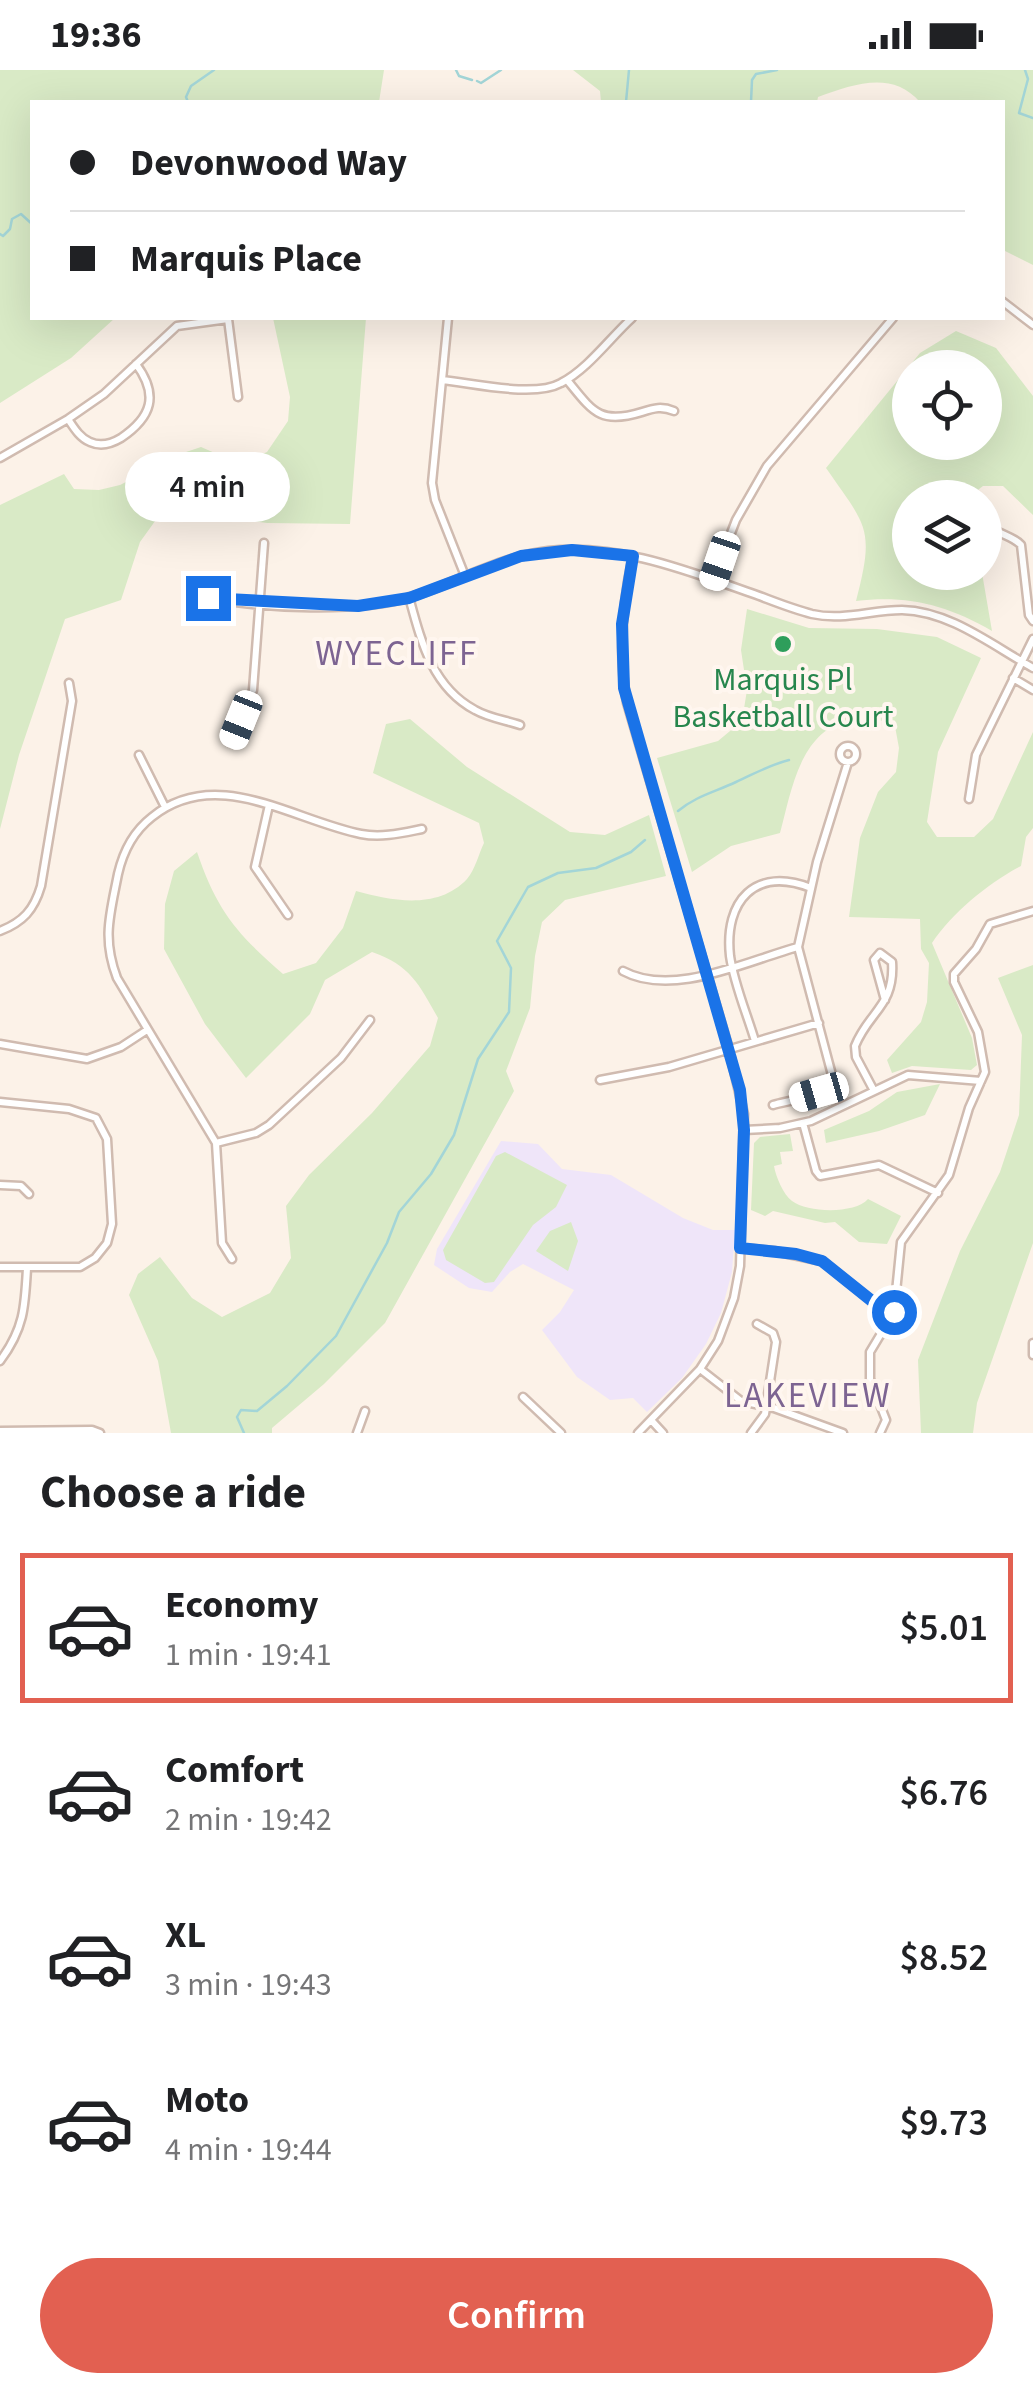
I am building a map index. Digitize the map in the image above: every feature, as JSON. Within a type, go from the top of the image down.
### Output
[{"type":"street","points":[[1005,303],[1033,326]]},
{"type":"street","points":[[0,458],[104,394],[177,326],[215,320]]},
{"type":"street","points":[[228,320],[238,396]]},
{"type":"street","points":[[448,320],[432,482],[435,500],[466,576]]},
{"type":"street","points":[[442,380],[536,390],[556,386],[630,320]]},
{"type":"street","points":[[713,580],[736,520],[767,466],[891,320]]},
{"type":"street","points":[[68,419],[79,435],[98,444],[112,443],[139,424],[150,396],[145,376],[136,364]]},
{"type":"street","points":[[567,380],[600,414],[619,419],[656,408],[674,411]]},
{"type":"street","points":[[1002,535],[1021,545],[1029,615],[1033,621]]},
{"type":"street","points":[[232,743],[252,690],[264,542]]},
{"type":"street","points":[[208,598],[358,606],[409,598],[500,562],[543,552],[590,550],[633,556],[813,614],[851,617],[900,610],[928,614],[1033,668]]},
{"type":"street","points":[[633,556],[622,624],[624,688],[729,1049],[742,1099],[744,1130],[738,1282],[729,1314],[700,1369],[638,1433]]},
{"type":"street","points":[[409,598],[426,656],[450,691],[475,710],[520,725]]},
{"type":"street","points":[[969,800],[976,755],[1033,639]]},
{"type":"street","points":[[1012,678],[1033,690]]},
{"type":"street","points":[[0,931],[28,915],[41,886],[72,700],[69,682]]},
{"type":"street","points":[[140,756],[165,806]]},
{"type":"street","points":[[773,1105],[819,1092],[830,1081],[832,1070],[798,948],[810,888],[848,762]]},
{"type":"street","points":[[232,1259],[222,1243],[216,1143],[117,978],[108,954],[106,934],[122,856],[142,825],[165,806],[206,793],[237,796],[366,835],[422,829]]},
{"type":"street","points":[[269,806],[255,866],[288,915]]},
{"type":"street","points":[[755,1041],[732,966],[731,934],[738,908],[760,883],[774,879],[810,888]]},
{"type":"street","points":[[880,1433],[886,1420],[870,1379],[868,1360],[873,1343],[897,1303],[901,1242],[938,1193],[954,1163],[985,1064],[978,1032],[954,982],[954,974],[976,949],[990,924],[1033,910]]},
{"type":"street","points":[[623,970],[640,979],[661,982],[707,974],[798,948]]},
{"type":"street","points":[[873,1089],[856,1057],[855,1046],[892,990],[894,966],[890,958],[880,953],[874,960],[885,1000]]},
{"type":"street","points":[[216,1143],[256,1132],[284,1114],[342,1058],[370,1020]]},
{"type":"street","points":[[600,1080],[645,1072],[819,1023]]},
{"type":"street","points":[[0,1044],[87,1059],[121,1046],[147,1030]]},
{"type":"street","points":[[744,1130],[804,1123],[908,1075],[982,1081]]},
{"type":"street","points":[[0,1102],[89,1113],[102,1124],[108,1139],[112,1224],[107,1242],[95,1258],[80,1267],[0,1267]]},
{"type":"street","points":[[804,1123],[820,1176],[879,1165],[938,1193]]},
{"type":"street","points":[[0,1185],[21,1186],[29,1194]]},
{"type":"street","points":[[740,1248],[785,1252],[822,1261],[892,1317]]},
{"type":"street","points":[[0,1361],[12,1346],[24,1318],[27,1268]]},
{"type":"street","points":[[751,1433],[762,1421],[767,1407],[776,1342],[772,1333],[757,1324]]},
{"type":"street","points":[[1033,1344],[1033,1356]]},
{"type":"street","points":[[700,1369],[741,1401],[843,1433]]},
{"type":"street","points":[[523,1397],[561,1433]]},
{"type":"street","points":[[357,1433],[365,1411]]},
{"type":"street","points":[[651,1420],[663,1433]]},
{"type":"street","points":[[0,1431],[100,1433]]},
{"type":"shaded area","points":[[501,1141],[538,1144],[562,1169],[611,1175],[683,1218],[713,1230],[735,1230],[732,1272],[721,1313],[706,1344],[682,1378],[647,1412],[633,1398],[610,1400],[577,1377],[542,1330],[574,1290],[523,1264],[492,1292],[469,1288],[434,1265],[437,1249]]},
{"type":"green space","points":[[0,70],[384,70],[379,100],[30,100],[30,320],[113,320],[71,358],[0,403]]},
{"type":"green space","points":[[573,70],[1033,70],[1033,265],[1005,251],[1005,100],[918,100],[909,92],[885,83],[859,84],[817,100],[601,100],[600,91]]},
{"type":"green space","points":[[273,320],[366,320],[350,524],[267,523],[204,514],[158,517],[140,542],[121,600],[65,619],[19,755],[0,829],[0,505],[64,474],[74,489],[99,490],[120,485],[201,447],[224,457],[249,460],[267,452],[288,421],[290,397]]},
{"type":"green space","points":[[956,331],[998,350],[925,350]]},
{"type":"green space","points":[[1002,356],[1033,396],[1033,515],[1002,486],[1002,480],[892,480],[892,590],[985,590],[992,631],[959,614],[927,604],[856,601],[865,558],[864,529],[826,468],[892,387],[892,460],[1002,460]]},
{"type":"green space","points":[[747,609],[809,628],[877,629],[937,637],[981,658],[938,752],[927,822],[937,837],[974,837],[993,819],[1033,732],[1033,828],[1026,837],[1021,866],[972,899],[932,943],[972,1038],[977,1065],[971,1070],[912,1066],[892,1073],[887,1060],[921,1022],[927,1002],[929,963],[921,949],[920,919],[849,917],[860,838],[878,792],[896,772],[899,748],[894,721],[852,720],[830,728],[807,752],[793,783],[780,833],[731,846],[692,872],[657,758],[718,741],[742,721],[747,690],[741,650]]},
{"type":"green space","points":[[410,719],[467,767],[570,832],[605,835],[649,815],[666,876],[565,900],[542,922],[530,1008],[506,1071],[514,1091],[385,1323],[324,1384],[272,1428],[272,1433],[171,1433],[158,1361],[129,1295],[138,1274],[160,1257],[192,1298],[222,1317],[270,1293],[291,1258],[286,1206],[309,1175],[372,1113],[430,1046],[438,1018],[405,970],[372,952],[325,980],[310,1014],[246,1078],[205,1024],[164,949],[165,904],[174,871],[197,852],[212,890],[230,920],[283,974],[316,963],[343,928],[356,891],[414,900],[455,889],[470,875],[484,843],[479,823],[373,773],[386,724]]},
{"type":"green space","points":[[1033,965],[1033,1243],[977,1403],[973,1433],[921,1433],[918,1360],[960,1251],[1000,1172],[1019,1115],[1022,1035],[998,978]]},
{"type":"green space","points":[[940,1084],[925,1115],[826,1143],[824,1130],[869,1111],[897,1092]]},
{"type":"green space","points":[[790,1134],[793,1151],[780,1152],[782,1164],[774,1166],[789,1198],[809,1208],[831,1210],[853,1207],[868,1199],[901,1216],[887,1244],[859,1242],[835,1222],[773,1211],[765,1216],[751,1210],[754,1143],[760,1137]]},
{"type":"green space","points":[[505,1152],[567,1185],[556,1207],[533,1225],[494,1282],[485,1283],[446,1260],[443,1250],[496,1156]]},
{"type":"green space","points":[[571,1222],[578,1241],[568,1271],[536,1251],[550,1231]]},
{"type":"waterway","points":[[187,100],[191,86],[214,70]]},
{"type":"waterway","points":[[456,70],[459,76],[472,80]]},
{"type":"waterway","points":[[477,81],[481,83],[501,70]]},
{"type":"waterway","points":[[626,100],[629,70]]},
{"type":"waterway","points":[[751,100],[756,74],[777,70]]},
{"type":"waterway","points":[[1025,70],[1028,79],[1019,113],[1033,118]]},
{"type":"waterway","points":[[0,234],[3,236],[12,219],[21,214],[30,222]]},
{"type":"waterway","points":[[678,811],[699,798],[789,760]]},
{"type":"waterway","points":[[244,1433],[237,1417],[241,1410],[257,1411],[336,1336],[387,1243],[399,1212],[431,1174],[454,1135],[478,1059],[509,1012],[511,968],[497,941],[528,887],[558,873],[596,868],[631,852],[645,840]]},
{"type":"place","name":"Marquis Pl Basketball Court","points":[[783,644]]},
{"type":"district","name":"WYECLIFF","points":[[397,653]]},
{"type":"district","name":"LAKEVIEW","points":[[808,1395]]},
{"type":"route","points":[[208,598],[358,606],[409,598],[500,562],[543,552],[572,550],[633,556],[622,624],[624,688],[740,1090],[744,1130],[740,1248],[822,1261],[892,1317],[894,1312]]}]
